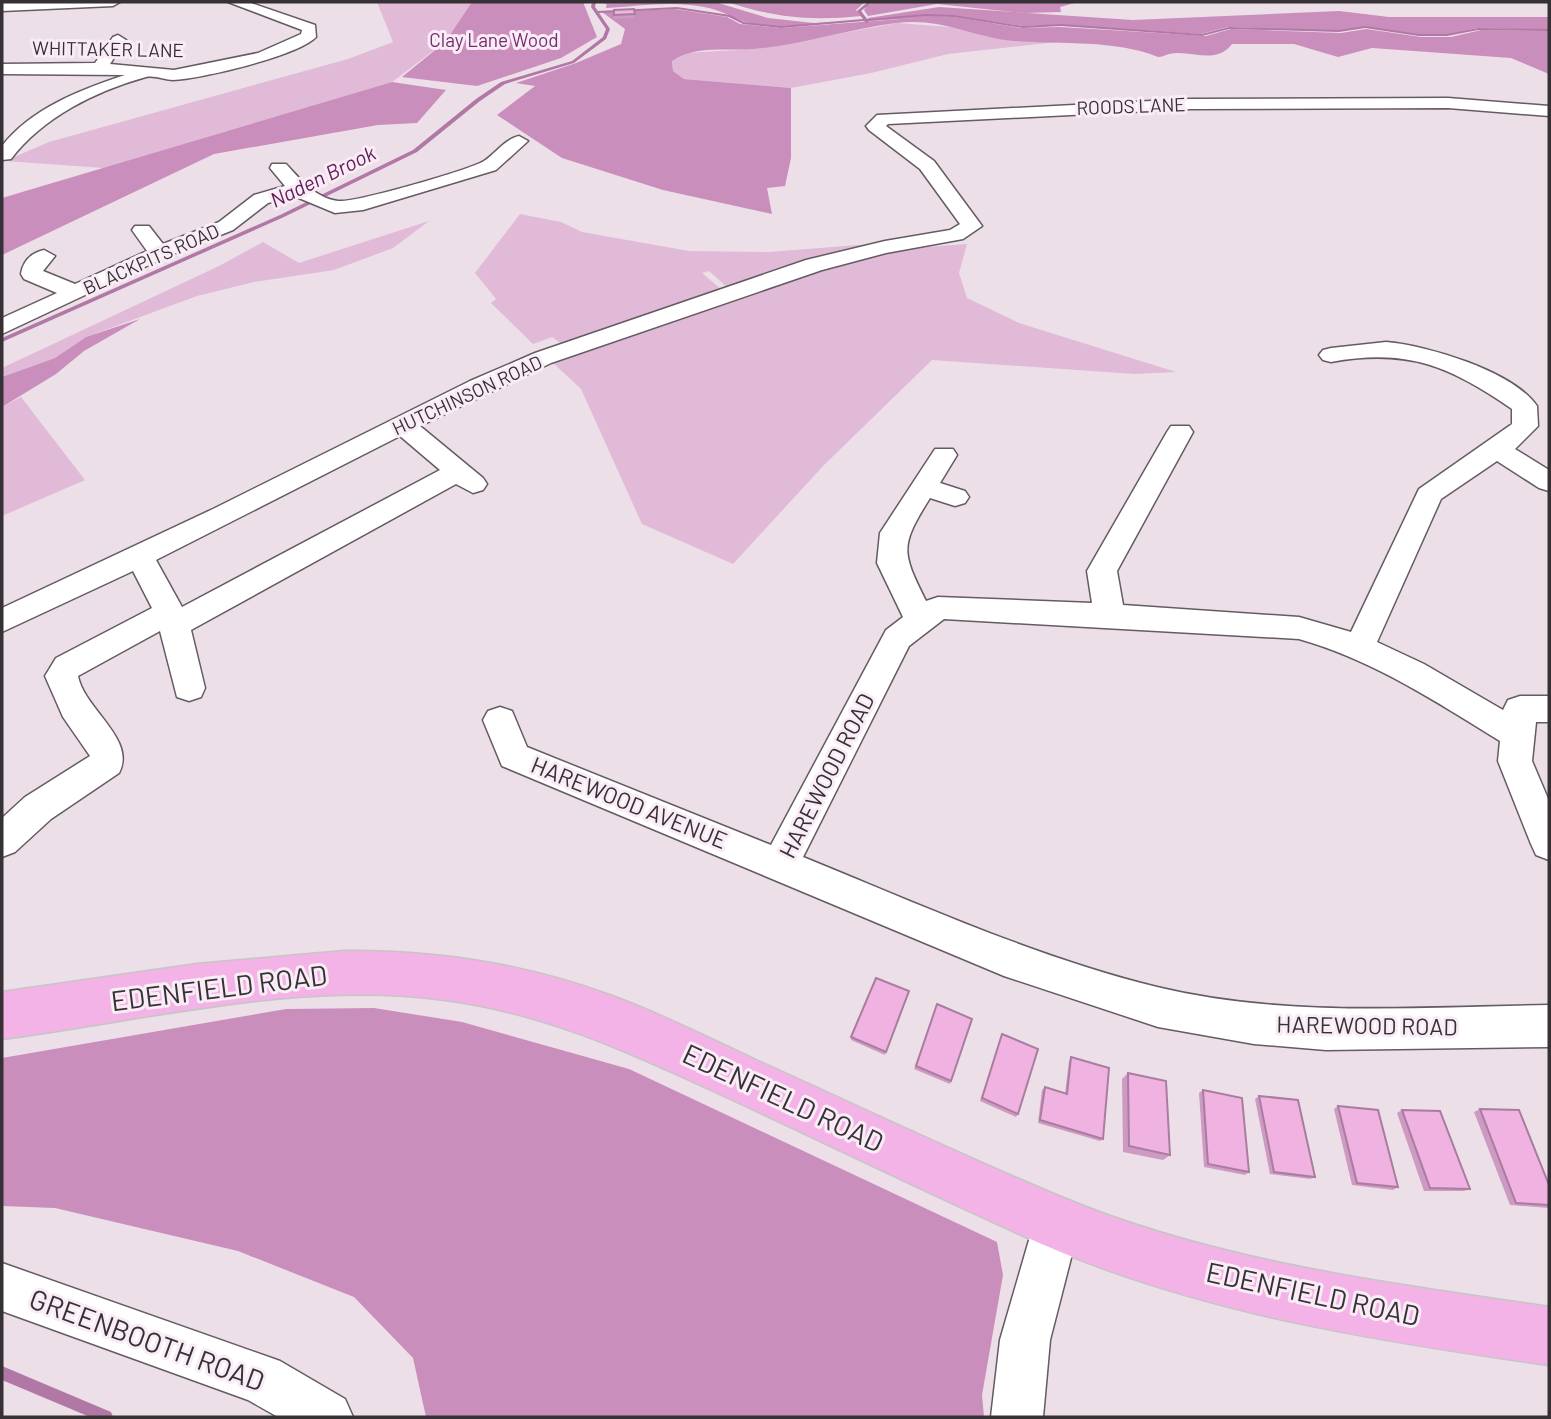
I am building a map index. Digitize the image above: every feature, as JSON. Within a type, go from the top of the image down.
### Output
[{"type":"main road","name":"EDENFIELD ROAD","points":[[2,1016],[277,978],[394,973],[462,980],[533,994],[611,1019],[1057,1223],[1147,1257],[1215,1276],[1411,1315],[1549,1336]]},
{"type":"street","points":[[2,7],[113,2]]},
{"type":"street","points":[[235,2],[254,8],[279,2]]},
{"type":"street","name":"WHITTAKER LANE","points":[[2,69],[100,68],[144,74],[208,70],[262,57],[308,37],[310,28],[254,8]]},
{"type":"street","points":[[100,68],[118,40]]},
{"type":"street","points":[[4,155],[19,136],[34,124],[98,90],[144,74]]},
{"type":"street","name":"ROODS LANE","points":[[956,235],[972,226],[926,165],[882,133],[876,122],[910,116],[1190,104],[1448,103],[1549,111]]},
{"type":"street","name":"BLACKPITS ROAD","points":[[2,327],[159,253],[226,226],[261,199],[363,204],[489,166],[519,141]]},
{"type":"street","points":[[279,168],[317,200]]},
{"type":"street","points":[[142,230],[159,253]]},
{"type":"street","name":"HUTCHINSON ROAD","points":[[2,621],[139,556],[479,386],[593,341],[814,265],[885,247],[956,235]]},
{"type":"street","points":[[44,256],[33,265],[32,274],[74,292]]},
{"type":"street","points":[[1331,355],[1376,359],[1395,347],[1434,356],[1496,387],[1524,407],[1525,426],[1508,445],[1445,479],[1429,495],[1360,645]]},
{"type":"street","points":[[2,841],[38,808],[107,763],[107,752],[64,689],[61,676],[67,667],[467,479],[401,425]]},
{"type":"street","points":[[1109,616],[1102,572],[1183,443]]},
{"type":"street","points":[[1499,450],[1549,482]]},
{"type":"street","points":[[920,620],[892,564],[894,533],[944,455]]},
{"type":"street","points":[[924,487],[955,497]]},
{"type":"street","points":[[139,556],[155,579],[186,666],[189,688]]},
{"type":"street","name":"HAREWOOD ROAD","points":[[1517,735],[1384,655],[1360,645],[1299,628],[938,608],[897,638],[780,865],[1018,963],[1158,1007],[1254,1023],[1326,1030],[1549,1026]]},
{"type":"street","points":[[1549,709],[1520,709],[1515,761],[1549,844]]},
{"type":"street","name":"HAREWOOD AVENUE","points":[[500,720],[514,756],[780,865]]},
{"type":"street","points":[[1017,1417],[1025,1340],[1057,1223]]},
{"type":"street","name":"GREENBOOTH ROAD","points":[[2,1287],[262,1379],[327,1417]]},
{"type":"shaded area","points":[[377,2],[472,2],[445,42],[392,82],[104,168],[5,161],[49,142],[348,59],[393,42]]},
{"type":"shaded area","points":[[897,23],[964,28],[1007,40],[1065,41],[948,54],[871,73],[791,88],[684,79],[673,71],[672,60],[682,53],[757,49]]},
{"type":"shaded area","points":[[520,214],[561,222],[582,232],[689,251],[769,252],[871,244],[728,288],[709,271],[702,273],[722,290],[562,344],[552,337],[533,344],[491,303],[496,299],[475,273]]},
{"type":"shaded area","points":[[429,221],[393,248],[334,270],[254,282],[197,296],[86,337],[55,358],[2,377],[2,368],[219,266],[263,242],[299,263]]},
{"type":"shaded area","points":[[967,244],[959,273],[967,298],[1019,323],[1176,372],[1135,374],[932,360],[824,465],[733,564],[642,524],[581,389],[550,360],[810,270],[888,250]]},
{"type":"shaded area","points":[[21,397],[85,480],[2,516],[2,407]]},
{"type":"green space","name":"Clay Lane Wood","points":[[472,2],[583,2],[597,37],[561,58],[477,86],[402,77],[445,42]]},
{"type":"green space","points":[[607,2],[715,2],[768,18],[814,23],[863,21],[792,26],[763,25],[744,22],[714,9],[684,4],[606,8]]},
{"type":"green space","points":[[727,2],[865,2],[856,10],[861,16],[825,18],[777,15]]},
{"type":"green space","points":[[875,2],[1078,2],[1060,7],[1061,12],[1024,13],[937,4],[868,16],[864,10],[867,5]]},
{"type":"green space","points":[[939,7],[1133,20],[1339,11],[1389,17],[1549,17],[1549,30],[1477,28],[1447,35],[1419,35],[1364,27],[1338,31],[1228,27],[1201,34],[1061,25],[1023,26],[954,16],[868,21],[868,18]]},
{"type":"green space","points":[[675,9],[727,17],[740,24],[781,28],[954,17],[1021,28],[1060,27],[1206,36],[1231,29],[1341,33],[1366,29],[1421,37],[1451,37],[1481,30],[1549,31],[1549,74],[1511,58],[1372,48],[1338,57],[1294,44],[1232,44],[1225,51],[1210,56],[1177,53],[1158,57],[1121,47],[1005,40],[939,25],[911,22],[772,47],[701,51],[672,61],[673,71],[684,79],[791,88],[791,158],[785,186],[767,188],[772,214],[663,190],[562,158],[497,115],[535,86],[516,83],[576,63],[621,44],[625,29],[602,12]]},
{"type":"green space","name":"Clay Lane Wood","points":[[392,82],[446,90],[417,123],[378,125],[214,154],[2,255],[2,198]]},
{"type":"green space","points":[[140,319],[84,351],[56,374],[2,407],[2,377],[55,358],[86,337]]},
{"type":"green space","points":[[374,1008],[462,1022],[629,1069],[997,1242],[1003,1275],[982,1395],[984,1417],[426,1417],[413,1358],[354,1297],[238,1251],[55,1208],[2,1206],[2,1058],[286,1009]]},
{"type":"building","points":[[634,9],[635,14],[614,15],[614,10]]},
{"type":"building","points":[[876,978],[909,991],[886,1052],[851,1037]]},
{"type":"building","points":[[937,1004],[972,1019],[951,1081],[916,1066]]},
{"type":"building","points":[[1002,1034],[1038,1049],[1018,1114],[982,1098]]},
{"type":"building","points":[[1071,1057],[1109,1068],[1103,1139],[1040,1120],[1045,1087],[1067,1094]]},
{"type":"building","points":[[1128,1073],[1166,1081],[1170,1155],[1129,1146]]},
{"type":"building","points":[[1203,1090],[1242,1098],[1249,1172],[1208,1164]]},
{"type":"building","points":[[1259,1096],[1298,1100],[1315,1177],[1274,1172]]},
{"type":"building","points":[[1338,1106],[1378,1110],[1398,1187],[1357,1183]]},
{"type":"building","points":[[1480,1109],[1519,1110],[1549,1185],[1549,1205],[1516,1203]]},
{"type":"building","points":[[1402,1110],[1440,1111],[1470,1189],[1430,1188]]},
{"type":"waterway","name":"Naden Brook","points":[[2,340],[282,216],[415,151],[503,83],[573,62],[605,38],[608,29],[593,7],[594,2]]},
{"type":"waterway","points":[[866,20],[859,11],[870,2]]},
{"type":"waterway","points":[[598,12],[677,8],[730,16],[743,23],[781,27],[866,20]]},
{"type":"waterway","points":[[866,20],[925,15],[953,16],[1023,27],[1061,25],[1202,35],[1229,28],[1339,31],[1365,27],[1419,35],[1447,35],[1478,29],[1549,30]]},
{"type":"waterway","points":[[2,1373],[106,1417]]}]
